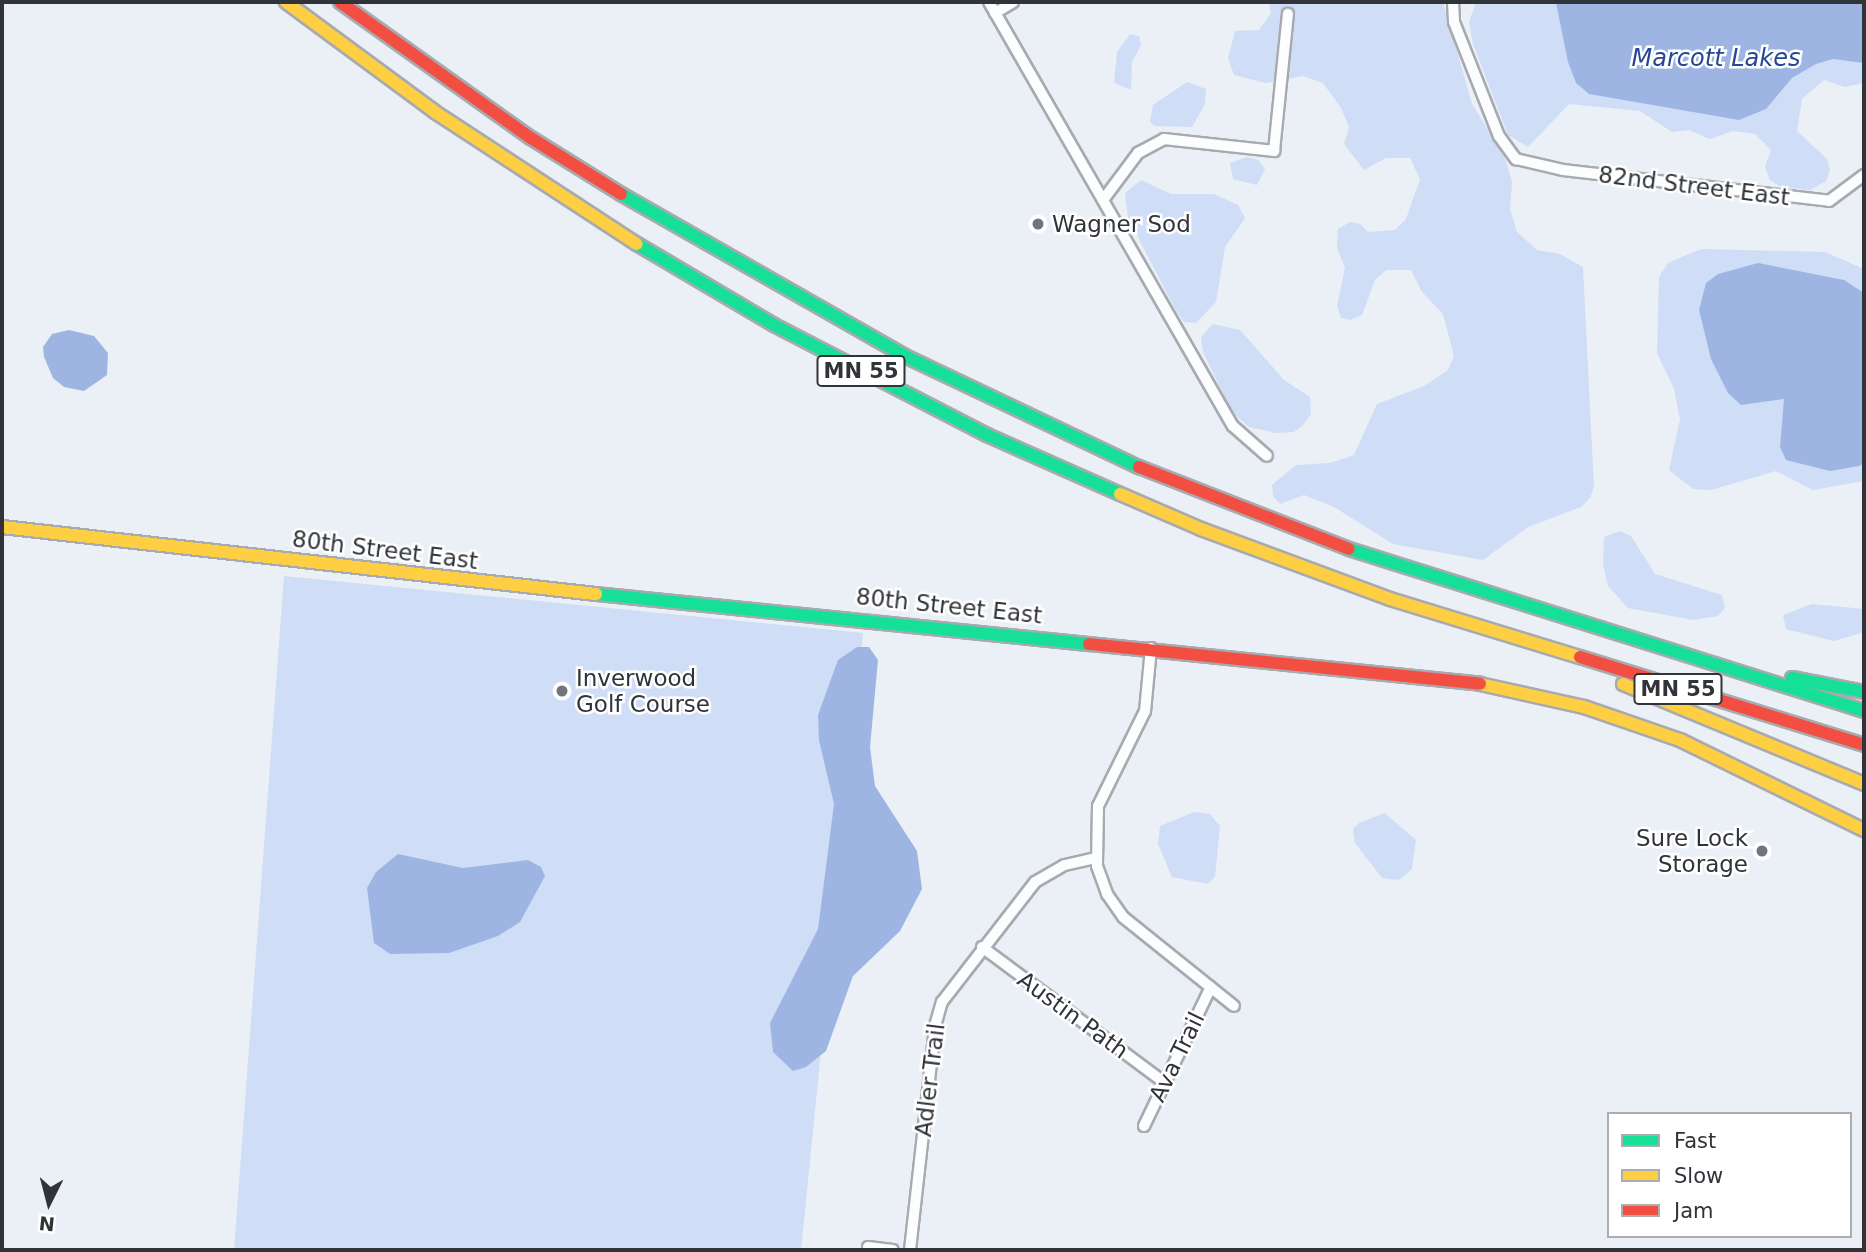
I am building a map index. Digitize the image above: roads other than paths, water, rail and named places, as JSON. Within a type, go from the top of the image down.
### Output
[{"type":"main road","name":"MN 55","points":[[286,2],[435,112],[567,200],[717,292],[876,379],[1042,460],[1201,529],[1492,633],[1864,745]]},
{"type":"main road","name":"MN 55","points":[[340,2],[468,95],[610,188],[757,276],[920,364],[1199,492],[1395,566],[1864,711]]},
{"type":"main road","name":"80th Street East","points":[[2,527],[469,582],[1151,648],[1450,680],[1550,699],[1691,744],[1864,830]]},
{"type":"main road","points":[[1510,603],[1740,667],[1864,692]]},
{"type":"main road","points":[[1492,633],[1743,731],[1864,784]]},
{"type":"street","points":[[989,2],[1233,426],[1267,456]]},
{"type":"street","points":[[995,13],[1013,2]]},
{"type":"street","name":"82nd Street East","points":[[1453,2],[1454,22],[1499,136],[1516,159],[1563,170],[1829,201],[1864,174]]},
{"type":"street","points":[[1103,200],[1138,153],[1164,139],[1274,151],[1288,14]]},
{"type":"street","points":[[1151,648],[1145,711],[1098,806],[1096,858],[1107,894],[1123,917],[1234,1006]]},
{"type":"street","name":"Adler Trail","points":[[909,1250],[937,1017],[942,1002],[1035,882],[1065,865],[1096,858]]},
{"type":"street","name":"Austin Path","points":[[982,947],[1164,1083]]},
{"type":"street","name":"Ava Trail","points":[[1143,1126],[1211,987]]},
{"type":"street","points":[[868,1247],[892,1250]]},
{"type":"water","name":"Marcott Lakes","points":[[1864,2],[1864,63],[1833,59],[1816,64],[1792,78],[1766,109],[1739,120],[1589,94],[1576,83],[1568,62],[1556,3]]},
{"type":"water","points":[[1758,263],[1844,280],[1864,293],[1864,463],[1859,466],[1830,471],[1786,460],[1780,447],[1784,399],[1741,405],[1728,393],[1711,359],[1699,310],[1706,283],[1718,274]]},
{"type":"water","points":[[69,330],[94,336],[108,353],[107,375],[84,391],[64,387],[53,378],[44,357],[43,347],[52,334]]},
{"type":"water","points":[[857,647],[869,647],[878,660],[870,747],[875,786],[917,851],[922,889],[900,931],[853,976],[826,1051],[806,1067],[793,1071],[773,1052],[770,1023],[818,929],[834,804],[819,740],[818,715],[838,660]]},
{"type":"water","points":[[398,854],[463,868],[528,860],[541,867],[545,876],[520,922],[498,936],[449,953],[390,954],[374,943],[367,888],[376,872]]},
{"type":"place","name":"Wagner Sod","points":[[1038,224]]},
{"type":"place","name":"Inverwood Golf Course","points":[[562,691]]},
{"type":"place","name":"Sure Lock Storage","points":[[1762,851]]}]
